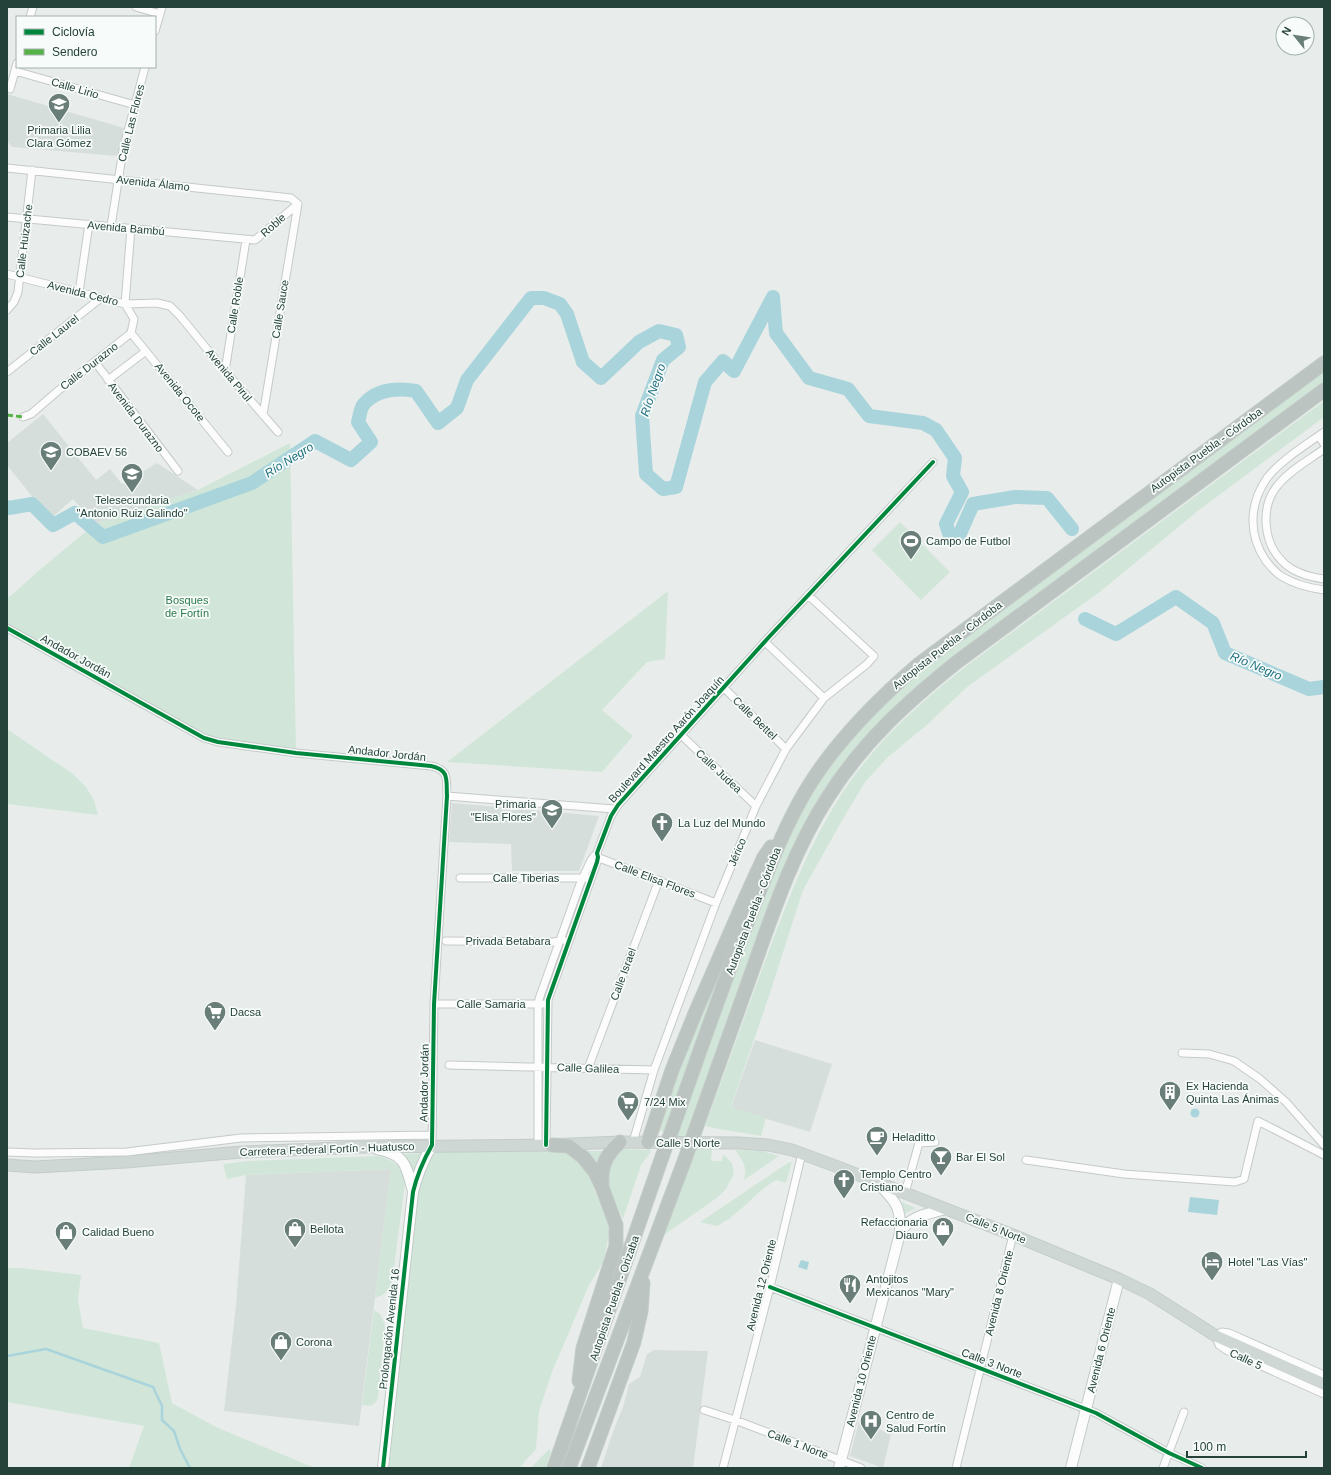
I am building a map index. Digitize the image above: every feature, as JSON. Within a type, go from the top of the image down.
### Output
[{"type":"highway","name":"Autopista Puebla - Córdoba","points":[[673,1127],[745,928],[791,818],[808,787],[840,743],[876,702],[956,636],[1324,363]]},
{"type":"highway","name":"Autopista Puebla - Córdoba","points":[[695,1131],[790,870],[814,820],[828,796],[872,739],[910,700],[957,662],[1324,390]]},
{"type":"highway","points":[[648,1142],[672,1070],[747,894],[764,857],[791,818]]},
{"type":"highway","name":"Autopista Puebla - Orizaba","points":[[554,1468],[673,1127]]},
{"type":"highway","name":"Autopista Puebla - Orizaba","points":[[569,1468],[695,1131]]},
{"type":"highway","points":[[602,1187],[601,1175],[606,1159],[611,1151],[626,1142]]},
{"type":"highway","points":[[545,1145],[569,1146],[583,1157],[595,1172],[615,1221],[616,1246],[583,1348],[579,1377],[578,1401]]},
{"type":"highway","points":[[588,1468],[634,1342],[641,1311],[643,1270]]},
{"type":"main road","name":"Carretera Federal Fortín - Huatusco","points":[[7,1165],[35,1167],[126,1162],[241,1152],[364,1147],[432,1140],[545,1145],[648,1142]]},
{"type":"main road","name":"Calle 5 Norte","points":[[648,1142],[753,1143],[802,1153],[1013,1235],[1119,1279],[1150,1294],[1216,1336],[1324,1384]]},
{"type":"street","points":[[136,7],[161,11],[156,28]]},
{"type":"street","points":[[10,89],[16,68]]},
{"type":"street","name":"Calle Las Flores","points":[[111,226],[123,150],[145,68]]},
{"type":"street","name":"Calle Lirio","points":[[15,71],[135,105]]},
{"type":"street","name":"Avenida Álamo","points":[[7,168],[291,198],[298,204]]},
{"type":"street","name":"Calle Huizache","points":[[7,310],[14,302],[18,292],[32,170]]},
{"type":"street","name":"Roble","points":[[246,240],[255,240],[298,204]]},
{"type":"street","name":"Calle Sauce","points":[[263,415],[298,204]]},
{"type":"street","name":"Avenida Bambú","points":[[7,217],[246,240]]},
{"type":"street","points":[[79,292],[89,224]]},
{"type":"street","points":[[131,333],[134,319],[125,304],[132,228]]},
{"type":"street","name":"Calle Roble","points":[[225,371],[246,240]]},
{"type":"street","name":"Avenida Cedro","points":[[7,274],[125,304],[157,303],[170,306],[180,316]]},
{"type":"street","name":"Calle Laurel","points":[[7,372],[101,298]]},
{"type":"street","name":"Avenida Pirul","points":[[180,316],[278,432]]},
{"type":"street","name":"Avenida Ocote","points":[[131,333],[228,452]]},
{"type":"street","name":"Calle Durazno","points":[[23,418],[31,414],[131,333]]},
{"type":"street","points":[[108,380],[146,351]]},
{"type":"street","name":"Avenida Durazno","points":[[94,362],[178,471]]},
{"type":"street","points":[[1324,444],[1321,434],[1282,464],[1268,478],[1257,497],[1252,521],[1253,532],[1261,554],[1280,576],[1298,585],[1324,590]]},
{"type":"street","points":[[1324,449],[1289,474],[1278,485],[1268,504],[1266,528],[1275,552],[1283,562],[1303,574],[1324,579]]},
{"type":"street","name":"Boulevard Maestro Aarón Joaquín","points":[[545,1145],[538,1067],[539,1004],[559,940],[583,878],[596,855],[614,809],[808,595],[933,462]]},
{"type":"street","name":"Jérico","points":[[626,1142],[716,903],[756,806],[786,749],[824,698],[867,664],[874,656],[808,595]]},
{"type":"street","name":"Andador Jordán","points":[[7,628],[204,738],[218,742],[296,753],[439,768],[446,774],[447,796],[434,1004],[432,1140]]},
{"type":"street","points":[[765,642],[824,698]]},
{"type":"street","name":"Calle Bettel","points":[[724,688],[786,749]]},
{"type":"street","name":"Calle Judea","points":[[681,736],[756,806]]},
{"type":"street","points":[[447,796],[614,809]]},
{"type":"street","name":"Boulevard Maestro Aarón Joaquín","points":[[545,1145],[547,1004],[591,878],[596,855]]},
{"type":"street","name":"Calle Elisa Flores","points":[[596,855],[716,903]]},
{"type":"street","name":"Calle Tiberias","points":[[460,878],[591,878]]},
{"type":"street","name":"Calle Israel","points":[[590,1069],[590,1063],[659,880]]},
{"type":"street","name":"Privada Betabara","points":[[446,941],[554,942],[559,940],[569,940]]},
{"type":"street","name":"Calle Samaria","points":[[434,1004],[547,1004]]},
{"type":"street","points":[[1182,1053],[1208,1054],[1234,1061],[1260,1079],[1286,1102],[1324,1145]]},
{"type":"street","name":"Calle Galilea","points":[[449,1065],[547,1066],[590,1069],[654,1070]]},
{"type":"street","points":[[1026,1160],[1124,1174],[1236,1182],[1244,1179],[1258,1121],[1324,1155]]},
{"type":"street","points":[[7,1152],[35,1154],[127,1152],[241,1138],[432,1140]]},
{"type":"street","name":"Prolongación Avenida 16","points":[[383,1468],[413,1192],[416,1176],[432,1140]]},
{"type":"street","points":[[906,1193],[920,1143],[935,1142]]},
{"type":"street","points":[[364,1147],[388,1151],[396,1154],[403,1163],[408,1174],[413,1192]]},
{"type":"street","name":"Avenida 12 Oriente","points":[[723,1468],[770,1287],[802,1153]]},
{"type":"street","points":[[877,1182],[899,1208],[901,1220],[900,1233]]},
{"type":"street","points":[[900,1233],[908,1222],[946,1209]]},
{"type":"street","name":"Avenida 10 Oriente","points":[[840,1464],[900,1233]]},
{"type":"street","name":"Avenida 8 Oriente","points":[[956,1468],[1013,1235]]},
{"type":"street","name":"Avenida 6 Oriente","points":[[1071,1468],[1119,1279]]},
{"type":"street","name":"Calle 3 Norte","points":[[770,1287],[1096,1412],[1169,1453],[1202,1468]]},
{"type":"street","name":"Calle 5","points":[[1324,1375],[1229,1333],[1222,1332],[1216,1336],[1219,1345],[1228,1351],[1324,1394]]},
{"type":"street","name":"Calle 1 Norte","points":[[704,1410],[735,1420],[840,1464],[861,1468]]},
{"type":"street","points":[[1163,1468],[1184,1412]]},
{"type":"shaded area","name":"Primaria Lilia Clara Gómez","points":[[7,94],[124,128],[117,156],[12,147],[7,141]]},
{"type":"shaded area","points":[[43,414],[96,480],[110,469],[122,484],[157,463],[198,490],[95,524],[73,499],[50,519],[7,465],[7,443]]},
{"type":"shaded area","name":"Primaria \"Elisa Flores\"","points":[[452,803],[599,816],[579,871],[512,871],[511,844],[449,842]]},
{"type":"shaded area","points":[[755,1040],[832,1064],[810,1132],[731,1108]]},
{"type":"shaded area","points":[[391,1169],[359,1426],[224,1411],[236,1305],[246,1175]]},
{"type":"shaded area","points":[[654,1350],[708,1351],[693,1468],[601,1468],[623,1407],[629,1384],[640,1377],[647,1354]]},
{"type":"shaded area","name":"Centro de Salud Fortín","points":[[859,1421],[891,1434],[883,1468],[850,1456]]},
{"type":"green space","points":[[1324,369],[1324,384],[923,682],[895,706],[867,736],[821,797],[686,1139],[675,1138],[766,890],[796,819],[830,766],[860,728],[889,698],[918,672]]},
{"type":"green space","points":[[1324,401],[1324,417],[1199,510],[1101,591],[967,687],[928,724],[887,758],[865,782],[803,890],[731,1107],[766,1118],[761,1136],[705,1126],[773,939],[804,864],[828,817],[857,772],[869,757],[894,729],[965,667]]},
{"type":"green space","name":"Bosques de Fortín","points":[[290,443],[296,750],[204,738],[7,628],[7,599],[95,524],[198,490]]},
{"type":"green space","name":"Campo de Futbol","points":[[900,522],[950,572],[921,600],[872,550]]},
{"type":"green space","points":[[668,591],[665,659],[647,662],[602,710],[633,736],[602,772],[447,762]]},
{"type":"green space","points":[[7,729],[73,774],[86,787],[94,800],[98,815],[7,804]]},
{"type":"green space","points":[[736,932],[664,1131],[660,1131],[659,1124],[698,1017]]},
{"type":"green space","points":[[444,1149],[561,1151],[572,1154],[587,1171],[608,1224],[609,1233],[604,1261],[589,1285],[552,1372],[539,1411],[536,1449],[519,1468],[389,1468],[418,1187],[423,1168],[428,1159]]},
{"type":"green space","points":[[619,1149],[651,1150],[641,1165],[623,1219],[611,1194],[606,1174],[608,1166]]},
{"type":"green space","points":[[694,1149],[712,1149],[711,1161],[722,1161],[723,1154],[732,1163],[734,1174],[726,1189],[718,1197],[664,1235]]},
{"type":"green space","points":[[735,1150],[762,1151],[779,1156],[744,1180],[745,1167]]},
{"type":"green space","points":[[587,1151],[606,1151],[597,1169],[596,1164]]},
{"type":"green space","points":[[423,1153],[413,1173],[404,1154]]},
{"type":"green space","points":[[380,1156],[397,1165],[402,1172],[405,1183],[392,1283],[385,1293],[375,1298],[391,1169],[246,1175],[227,1179],[223,1164],[249,1161]]},
{"type":"green space","points":[[792,1162],[786,1183],[776,1180],[733,1216],[717,1226],[700,1222],[788,1163]]},
{"type":"green space","points":[[901,1202],[916,1208],[904,1214]]},
{"type":"green space","points":[[7,1268],[22,1268],[81,1275],[78,1300],[83,1328],[159,1343],[172,1403],[218,1428],[315,1468],[129,1468],[144,1426],[7,1402]]},
{"type":"green space","points":[[374,1310],[380,1314],[385,1325],[378,1398],[374,1404],[368,1406],[362,1405]]},
{"type":"green space","points":[[549,1449],[551,1452],[546,1468],[531,1468]]},
{"type":"water","points":[[1193,1109],[1197,1109],[1199,1113],[1197,1117],[1193,1117],[1191,1115],[1191,1111]]},
{"type":"water","points":[[1190,1197],[1219,1200],[1217,1215],[1188,1212]]},
{"type":"water","points":[[801,1260],[809,1262],[807,1270],[798,1267]]},
{"type":"waterway","name":"Río Negro","points":[[7,507],[9,508],[32,504],[53,525],[75,513],[103,537],[252,483],[315,441],[351,460],[371,442],[358,422],[362,408],[369,399],[375,395],[388,391],[416,391],[438,423],[457,408],[467,380],[531,298],[544,298],[560,304],[567,314],[583,362],[601,378],[639,342],[659,331],[676,335],[679,347],[663,360],[642,416],[646,474],[663,489],[676,487],[705,382],[723,361],[734,371],[773,297],[776,333],[809,378],[848,389],[869,416],[923,423],[936,430],[955,458],[953,476],[962,492],[946,524],[950,536],[958,538],[973,504],[1015,497],[1047,498],[1072,529]]},
{"type":"waterway","name":"Río Negro","points":[[1085,619],[1116,634],[1176,597],[1213,623],[1225,653],[1309,689],[1324,687]]},
{"type":"waterway","points":[[7,1356],[46,1349],[153,1387],[162,1406],[162,1420],[174,1431],[180,1449],[190,1468]]},
{"type":"marked path","points":[[7,415],[23,417]]},
{"type":"cycle path","points":[[546,1145],[548,1000],[597,862],[597,853],[611,816],[618,805],[769,637],[933,462]]},
{"type":"cycle path","points":[[7,628],[204,738],[218,742],[296,753],[431,766],[441,770],[446,776],[447,796],[434,1004],[432,1145],[416,1180],[413,1192],[383,1468]]},
{"type":"cycle path","points":[[770,1287],[1096,1413],[1169,1453],[1202,1468]]},
{"type":"place","name":"Primaria Lilia Clara Gómez","points":[[59,124]]},
{"type":"place","name":"COBAEV 56","points":[[51,472]]},
{"type":"place","name":"Telesecundaria \"Antonio Ruiz Galindo\"","points":[[132,494]]},
{"type":"place","name":"Campo de Futbol","points":[[911,560]]},
{"type":"place","name":"Primaria \"Elisa Flores\"","points":[[552,830]]},
{"type":"place","name":"La Luz del Mundo","points":[[662,842]]},
{"type":"place","name":"Dacsa","points":[[215,1032]]},
{"type":"place","name":"Ex Hacienda Quinta Las Ánimas","points":[[1170,1112]]},
{"type":"place","name":"7/24 Mix","points":[[628,1122]]},
{"type":"place","name":"Heladitto","points":[[877,1156]]},
{"type":"place","name":"Bar El Sol","points":[[941,1176]]},
{"type":"place","name":"Templo Centro Cristiano","points":[[844,1200]]},
{"type":"place","name":"Bellota","points":[[295,1248]]},
{"type":"place","name":"Refaccionaria Diauro","points":[[943,1248]]},
{"type":"place","name":"Calidad Bueno","points":[[66,1252]]},
{"type":"place","name":"Hotel \"Las Vías\"","points":[[1212,1282]]},
{"type":"place","name":"Antojitos Mexicanos \"Mary\"","points":[[850,1304]]},
{"type":"place","name":"Corona","points":[[281,1362]]},
{"type":"place","name":"Centro de Salud Fortín","points":[[871,1440]]}]
